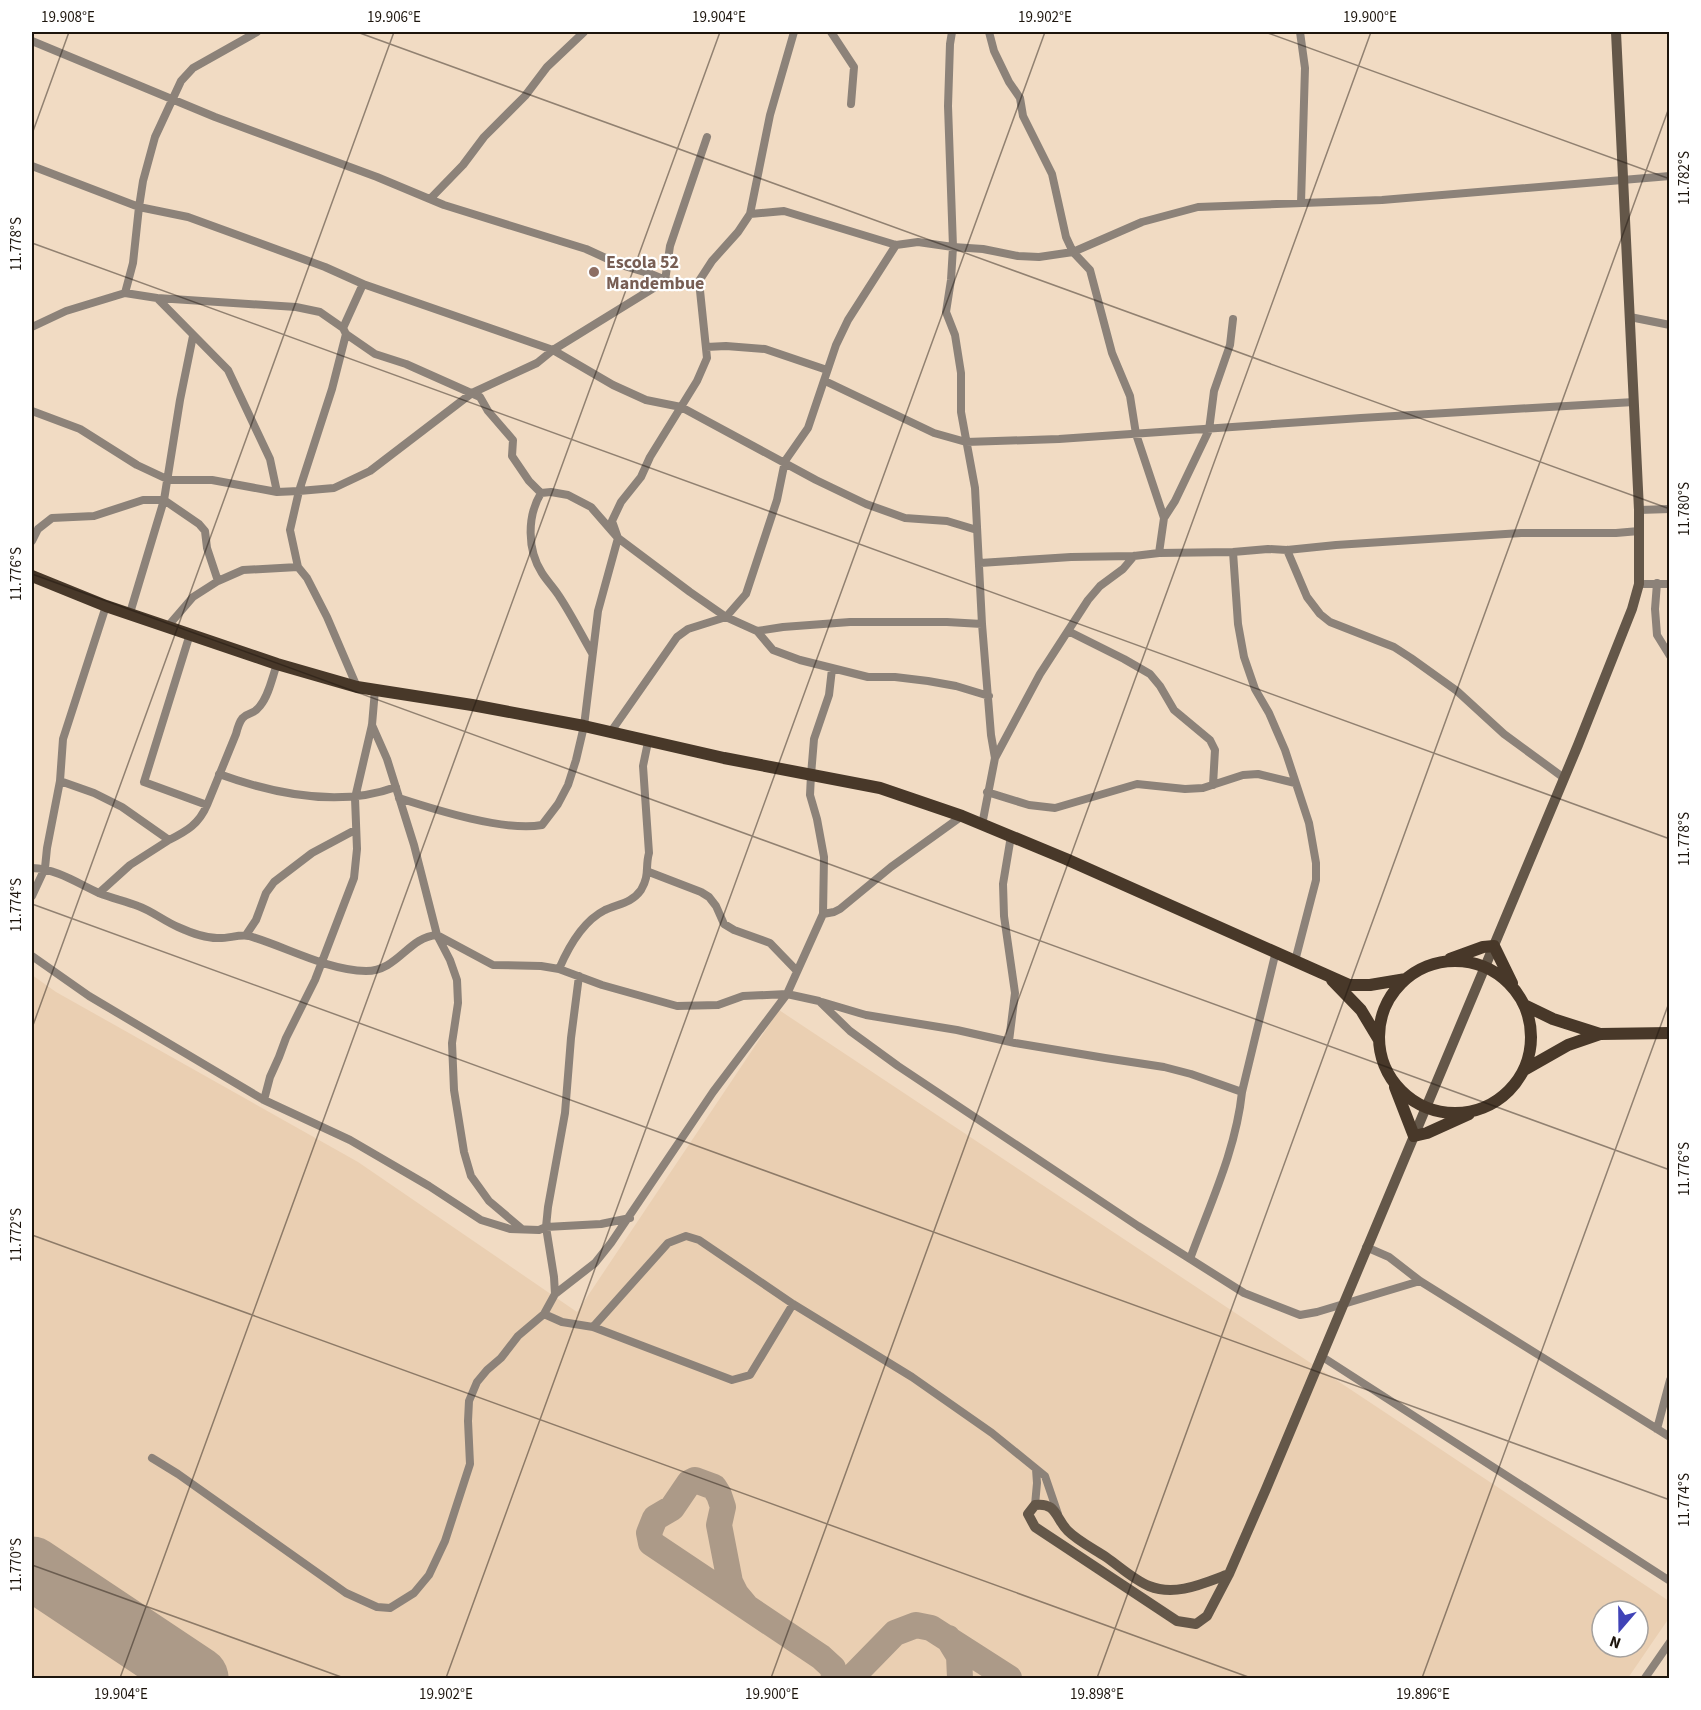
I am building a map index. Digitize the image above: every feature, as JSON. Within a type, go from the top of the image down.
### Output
[{"type":"main road","points":[[32,576],[106,606],[277,664],[357,687],[584,726],[648,742],[880,788],[962,816],[1011,836],[1349,985],[1370,985],[1406,979]]},
{"type":"main road","points":[[1494,946],[1524,1005],[1531,1026],[1531,1049],[1524,1070],[1514,1086],[1500,1099],[1433,1130],[1414,1136],[1393,1080],[1383,1061],[1379,1040],[1386,1006],[1391,996],[1406,979],[1424,968],[1483,947],[1494,946]]},
{"type":"main road","points":[[1444,962],[1464,962],[1484,967],[1501,976],[1514,989]]},
{"type":"main road","points":[[1329,976],[1361,1010],[1379,1040]]},
{"type":"main road","points":[[1524,1005],[1553,1019],[1600,1034]]},
{"type":"main road","points":[[1524,1070],[1568,1045],[1600,1034],[1670,1033]]},
{"type":"main road","points":[[1393,1080],[1408,1096],[1426,1107],[1445,1112],[1464,1112],[1483,1107]]},
{"type":"street","points":[[125,293],[133,263],[143,181],[155,137],[181,81],[193,68],[257,32]]},
{"type":"street","points":[[430,199],[463,165],[484,137],[525,96],[547,67],[584,32]]},
{"type":"street","points":[[32,41],[237,126],[367,173],[444,205],[586,249],[621,265],[666,281],[689,286],[699,281],[750,214],[770,115],[794,32]]},
{"type":"street","points":[[831,32],[854,67],[851,104]]},
{"type":"street","points":[[952,32],[948,106],[953,247],[946,312],[955,335],[962,373],[961,412],[975,488],[982,624],[995,758]]},
{"type":"street","points":[[989,32],[994,51],[1009,82],[1020,98],[1023,116],[1052,174],[1066,237],[1073,252],[1090,270],[1112,353],[1130,396],[1136,434],[1164,518]]},
{"type":"street","points":[[1300,32],[1305,68],[1301,203]]},
{"type":"street","points":[[1036,1469],[1035,1505],[1028,1514],[1035,1527],[1177,1622],[1196,1624],[1202,1622],[1229,1574],[1494,946],[1628,620],[1639,584],[1639,510],[1616,32]]},
{"type":"street","points":[[666,281],[670,246],[707,137]]},
{"type":"street","points":[[32,166],[139,207],[188,217],[325,267],[363,284],[553,350],[613,385],[646,400],[681,407],[785,461],[816,480],[866,504],[905,518],[947,521],[977,530]]},
{"type":"street","points":[[750,214],[784,212],[896,245],[918,242],[1039,257],[1073,252],[1142,222],[1197,207],[1382,200],[1670,176]]},
{"type":"street","points":[[610,733],[677,637],[687,629],[726,617],[746,594],[777,500],[785,461],[808,428],[827,369],[848,320],[896,245]]},
{"type":"street","points":[[32,411],[80,429],[137,465],[169,480],[212,480],[277,492],[334,488],[370,471],[472,393],[537,363],[553,350],[666,281]]},
{"type":"street","points":[[399,798],[472,819],[528,828],[542,825],[558,804],[568,786],[584,726],[598,611],[618,538],[612,521],[621,502],[641,477],[650,457],[697,381],[707,358],[699,281]]},
{"type":"street","points":[[357,687],[327,617],[298,567],[290,530],[299,491],[332,389],[344,331],[363,284]]},
{"type":"street","points":[[32,327],[66,310],[125,293],[157,298],[296,307],[320,312],[375,354],[406,363],[480,397],[488,411],[513,440],[512,456],[528,481],[541,493],[568,495],[591,507],[618,538],[726,617],[757,631],[773,650],[800,660],[868,677],[895,677],[956,686],[989,696]]},
{"type":"street","points":[[157,298],[228,370],[270,459],[277,492]]},
{"type":"street","points":[[1630,317],[1670,325]]},
{"type":"street","points":[[1159,553],[1164,518],[1175,501],[1209,430],[1214,391],[1230,345],[1233,319]]},
{"type":"street","points":[[130,613],[165,500],[172,444],[193,336]]},
{"type":"street","points":[[706,346],[765,349],[827,369]]},
{"type":"street","points":[[825,381],[934,434],[966,442],[1024,441],[1209,430],[1361,418],[1634,402]]},
{"type":"street","points":[[541,493],[531,515],[531,543],[535,562],[558,595],[592,653]]},
{"type":"street","points":[[32,541],[38,529],[52,518],[94,516],[143,500],[165,500],[199,524],[205,531],[207,548],[218,581]]},
{"type":"street","points":[[1639,510],[1670,509]]},
{"type":"street","points":[[980,563],[1159,553],[1287,550],[1521,533],[1639,531]]},
{"type":"street","points":[[1287,550],[1307,597],[1320,614],[1330,622],[1394,647],[1411,658],[1457,691],[1504,734],[1564,778]]},
{"type":"street","points":[[1233,552],[1238,624],[1244,657],[1255,688],[1285,750],[1309,823],[1316,863],[1316,880],[1295,961]]},
{"type":"street","points":[[982,825],[995,758],[1040,674],[1088,600],[1100,586],[1122,569],[1134,556]]},
{"type":"street","points":[[168,626],[193,597],[218,581],[243,570],[298,567]]},
{"type":"street","points":[[1657,583],[1655,609],[1657,635],[1670,656]]},
{"type":"street","points":[[1639,584],[1670,584]]},
{"type":"street","points":[[32,896],[45,868],[60,781],[63,738],[106,606]]},
{"type":"street","points":[[757,631],[850,622],[982,624]]},
{"type":"street","points":[[1068,631],[1150,674],[1174,710],[1210,740],[1215,750],[1214,785]]},
{"type":"street","points":[[190,634],[144,782],[207,805]]},
{"type":"street","points":[[99,893],[130,865],[189,829],[198,821],[207,805],[238,724],[243,716],[260,708],[277,664]]},
{"type":"street","points":[[152,1458],[346,1593],[377,1606],[390,1608],[414,1593],[438,1560],[470,1464],[469,1401],[477,1382],[501,1358],[518,1336],[544,1314],[555,1294],[595,1263],[630,1218],[714,1092],[787,994],[823,914],[824,857],[810,795],[814,739],[829,695],[832,669]]},
{"type":"street","points":[[264,1100],[270,1077],[322,962],[354,878],[357,849],[355,798],[372,725],[375,690]]},
{"type":"street","points":[[372,725],[396,787],[426,885],[437,935],[457,980],[458,1003],[452,1043],[454,1090],[464,1152],[471,1176],[489,1201],[522,1229]]},
{"type":"street","points":[[559,969],[568,947],[575,938],[603,911],[631,901],[641,890],[649,872],[643,766],[648,742]]},
{"type":"street","points":[[219,774],[284,793],[355,798],[378,794],[396,787]]},
{"type":"street","points":[[987,792],[1029,805],[1055,808],[1137,784],[1185,789],[1214,785],[1243,775],[1258,774],[1296,783]]},
{"type":"street","points":[[60,781],[94,793],[122,807],[169,840]]},
{"type":"street","points":[[823,914],[840,909],[891,867],[962,816]]},
{"type":"street","points":[[246,935],[256,920],[266,893],[274,882],[312,853],[355,830]]},
{"type":"street","points":[[1009,1041],[1015,993],[1004,916],[1003,884],[1011,836]]},
{"type":"street","points":[[32,868],[45,868],[81,882],[99,893],[138,906],[192,933],[215,938],[246,935],[322,962],[355,970],[387,968],[427,936],[437,935],[493,964],[559,969],[602,985],[677,1006],[718,1005],[743,996],[787,994],[819,1001],[866,1016],[1164,1067],[1242,1092]]},
{"type":"street","points":[[649,872],[709,897],[724,924],[742,933],[770,942],[797,971]]},
{"type":"street","points":[[1190,1259],[1234,1141],[1242,1092],[1276,951]]},
{"type":"street","points":[[32,956],[89,996],[264,1100],[350,1140],[429,1186],[481,1221],[510,1229],[538,1230],[546,1227],[601,1224],[630,1218]]},
{"type":"street","points":[[555,1294],[546,1227],[551,1185],[565,1113],[579,976]]},
{"type":"street","points":[[819,1001],[850,1031],[898,1066],[1244,1293],[1300,1315],[1420,1281]]},
{"type":"street","points":[[593,1327],[668,1243],[686,1236],[699,1240],[793,1304],[912,1377],[992,1433],[1046,1479],[1059,1517]]},
{"type":"street","points":[[1366,1247],[1389,1257],[1420,1281],[1670,1437]]},
{"type":"street","points":[[544,1314],[562,1322],[593,1327],[732,1380],[750,1375],[793,1304]]},
{"type":"street","points":[[1321,1356],[1670,1581]]},
{"type":"street","points":[[1657,1429],[1670,1380]]},
{"type":"street","points":[[1035,1505],[1048,1505],[1055,1510],[1068,1531],[1151,1587],[1181,1589],[1201,1586],[1229,1574]]},
{"type":"street","points":[[1645,1678],[1670,1642]]},
{"type":"shaded area","points":[[32,975],[56,992],[358,1162],[577,1312],[779,1010],[1669,1601],[1669,1618],[1650,1646],[1650,1599],[1590,1599],[1590,1659],[1641,1659],[1628,1678],[32,1678]]},
{"type":"taxiway","points":[[746,1606],[730,1582],[719,1525],[723,1507],[719,1495],[714,1487],[695,1480],[689,1483],[672,1508],[655,1518],[649,1533],[651,1543],[821,1657],[833,1668],[834,1678]]},
{"type":"taxiway","points":[[851,1678],[895,1633],[916,1625],[931,1628],[1009,1678]]},
{"type":"taxiway","points":[[948,1638],[959,1656],[960,1678]]},
{"type":"runway","points":[[32,1568],[197,1678]]},
{"type":"place","name":"Escola 52 Mandembue","points":[[594,272]]}]
